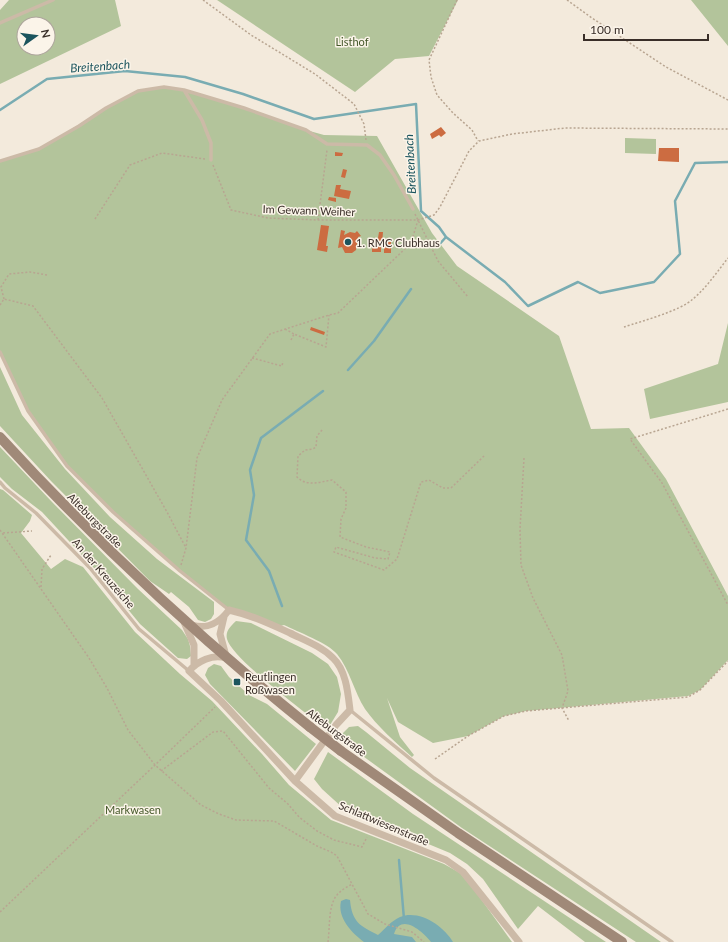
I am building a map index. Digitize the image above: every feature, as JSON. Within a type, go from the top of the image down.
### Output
[{"type":"main road","name":"Alteburgstraße","points":[[0,437],[99,542],[184,621],[310,727],[341,751],[458,833],[622,942]]},
{"type":"street","points":[[184,621],[194,626],[205,627],[210,626],[224,617],[229,610],[246,614],[314,644],[333,658],[342,674],[348,693],[350,710],[336,725],[295,781]]},
{"type":"street","points":[[224,617],[221,639],[227,658]]},
{"type":"street","points":[[184,621],[194,645],[191,668]]},
{"type":"street","points":[[191,668],[211,657],[221,656],[227,658]]},
{"type":"street","name":"Schlattwiesenstraße","points":[[191,668],[295,781],[335,816],[446,860],[463,872],[476,886],[519,942]]},
{"type":"lane","points":[[0,23],[52,0]]},
{"type":"lane","points":[[0,161],[39,149],[79,126],[106,108],[138,91],[164,87],[184,90],[244,108],[306,130],[327,144],[367,145],[380,154],[404,190],[413,209]]},
{"type":"lane","points":[[184,90],[202,120],[211,143],[211,160]]},
{"type":"lane","points":[[0,352],[28,411],[67,466],[113,512],[180,571],[229,610]]},
{"type":"lane","points":[[0,482],[5,488]]},
{"type":"lane","points":[[0,486],[5,488]]},
{"type":"lane","name":"An der Kreuzeiche","points":[[5,488],[36,513],[90,568],[139,629],[191,668]]},
{"type":"lane","points":[[350,710],[434,778],[672,942]]},
{"type":"path","points":[[203,0],[251,35],[315,74],[354,104],[364,124],[367,145]]},
{"type":"path","points":[[457,0],[429,60],[431,77],[437,95],[453,113],[472,130],[479,141],[512,134],[565,128],[728,129]]},
{"type":"path","points":[[567,0],[666,67],[728,100]]},
{"type":"path","name":"Im Gewann Weiher","points":[[211,160],[231,210],[268,218],[318,220],[418,220],[434,215],[469,151],[479,141]]},
{"type":"path","points":[[318,220],[327,144]]},
{"type":"path","points":[[95,219],[130,165],[162,152],[211,160]]},
{"type":"path","points":[[418,220],[438,261],[468,297]]},
{"type":"path","points":[[180,571],[186,548],[197,458],[222,400],[270,334],[338,313],[411,243],[418,220]]},
{"type":"path","points":[[624,327],[674,310],[693,300],[713,278],[728,258]]},
{"type":"path","points":[[0,305],[4,299],[1,287],[9,274],[30,272],[47,275]]},
{"type":"path","points":[[4,299],[33,306],[97,392],[186,548]]},
{"type":"path","points":[[285,329],[326,347],[329,315]]},
{"type":"path","points":[[291,340],[294,334]]},
{"type":"path","points":[[252,358],[282,366],[283,361]]},
{"type":"path","points":[[728,410],[630,439],[662,483],[728,605]]},
{"type":"path","points":[[322,430],[317,436],[316,447],[305,450],[298,456],[297,477],[302,482],[310,483],[332,480],[346,492],[346,508],[341,519],[340,537],[366,548],[390,552],[388,559],[375,558],[336,548],[334,552],[384,570],[397,558],[421,482],[429,480],[443,488],[451,488],[486,456]]},
{"type":"path","points":[[524,458],[520,529],[521,565],[533,598],[562,656],[568,691],[562,708],[569,721]]},
{"type":"path","points":[[0,530],[89,658],[107,688],[128,730],[161,771],[201,805],[219,814],[236,820],[274,821],[331,852],[337,856],[368,914],[385,924],[412,932],[424,942]]},
{"type":"path","points":[[3,533],[32,531]]},
{"type":"path","points":[[41,587],[42,569],[51,555]]},
{"type":"path","points":[[435,759],[468,736],[504,716],[526,711],[688,697],[700,690],[728,661]]},
{"type":"path","points":[[0,912],[221,701]]},
{"type":"path","points":[[161,771],[194,744],[213,732],[223,731],[270,788],[317,831],[334,840],[362,847],[372,830]]},
{"type":"path","points":[[328,942],[330,909],[336,896],[352,884]]},
{"type":"green space","points":[[9,0],[115,0],[121,26],[0,84],[0,10]]},
{"type":"green space","name":"Listhof","points":[[217,0],[458,0],[429,56],[395,59],[355,92]]},
{"type":"green space","points":[[691,0],[728,0],[728,46]]},
{"type":"green space","points":[[164,87],[184,90],[244,108],[324,135],[377,136],[432,233],[457,266],[559,336],[591,429],[629,428],[666,479],[728,596],[728,660],[700,690],[688,696],[526,711],[504,716],[468,736],[433,743],[398,722],[387,698],[400,737],[414,755],[412,757],[381,728],[365,709],[345,667],[333,650],[320,642],[284,625],[277,627],[229,610],[180,571],[113,512],[67,466],[28,411],[0,352],[0,161],[39,149],[106,108],[138,91]]},
{"type":"green space","points":[[625,138],[656,139],[656,154],[625,153]]},
{"type":"green space","points":[[728,323],[728,402],[650,419],[644,389],[718,364]]},
{"type":"green space","points":[[0,367],[22,415],[65,469],[110,517],[157,559],[214,602],[214,614],[211,619],[205,622],[198,620],[189,607],[171,592],[169,594],[150,581],[51,481],[0,426]]},
{"type":"green space","points":[[0,447],[138,589],[182,630],[188,639],[191,656],[187,659],[178,658],[140,624],[94,568],[42,512],[12,489],[0,477]]},
{"type":"green space","name":"Markwasen","points":[[0,489],[32,515],[30,521],[21,533],[51,569],[65,559],[83,567],[135,632],[180,674],[212,701],[289,785],[331,820],[444,864],[460,873],[473,888],[512,942],[0,942]]},
{"type":"green space","points":[[236,621],[251,623],[312,653],[328,664],[337,677],[341,694],[338,712],[327,730],[256,672],[232,648],[227,639],[227,634],[229,629]]},
{"type":"green space","points":[[214,664],[221,666],[229,677],[249,695],[267,704],[316,744],[295,771],[210,684],[205,675],[208,668]]},
{"type":"green space","points":[[358,726],[410,768],[661,942],[636,942],[462,828],[338,738],[349,727]]},
{"type":"green space","points":[[328,752],[413,814],[606,942],[585,942],[538,906],[518,929],[483,879],[467,864],[450,853],[344,809],[322,789],[314,779]]},
{"type":"water","points":[[346,899],[350,900],[353,913],[358,922],[366,929],[378,935],[400,917],[415,915],[430,920],[444,930],[453,942],[431,942],[418,929],[407,924],[397,928],[394,934],[412,937],[416,942],[364,942],[350,930],[343,919],[340,907],[341,901]]},
{"type":"building","points":[[441,127],[446,133],[441,137],[439,135],[432,139],[430,134]]},
{"type":"building","points":[[659,148],[679,148],[679,162],[658,161]]},
{"type":"building","points":[[335,152],[343,153],[342,156],[335,156]]},
{"type":"building","points":[[343,169],[347,170],[345,178],[341,177]]},
{"type":"building","points":[[336,185],[341,185],[340,189],[351,191],[349,199],[334,196]]},
{"type":"building","points":[[329,197],[336,198],[336,202],[328,200]]},
{"type":"building","points":[[321,225],[329,226],[326,246],[328,246],[327,252],[317,250]]},
{"type":"building","name":"1. RMC Clubhaus","points":[[341,230],[345,231],[344,235],[350,232],[355,233],[357,231],[361,236],[358,237],[356,250],[352,253],[345,253],[342,247],[338,248]]},
{"type":"building","points":[[379,232],[383,232],[382,244],[377,244]]},
{"type":"building","points":[[387,242],[391,242],[391,253],[384,253],[384,246],[387,246]]},
{"type":"building","points":[[372,245],[381,245],[381,252],[372,252]]},
{"type":"building","points":[[311,327],[325,332],[324,335],[310,330]]},
{"type":"waterway","name":"Breitenbach","points":[[0,110],[47,79],[125,71],[185,77],[243,94],[314,119],[416,104],[421,211],[439,227],[446,237],[505,282],[528,306],[578,282],[600,293],[654,282],[680,254],[675,201],[695,163],[728,162]]},
{"type":"waterway","points":[[437,247],[446,237]]},
{"type":"waterway","points":[[348,370],[374,341],[411,289]]},
{"type":"waterway","points":[[282,606],[269,571],[246,540],[254,495],[250,470],[261,438],[323,391]]},
{"type":"waterway","points":[[399,860],[404,919]]},
{"type":"place","name":"1. RMC Clubhaus","points":[[348,242]]},
{"type":"place","name":"Reutlingen Roßwasen","points":[[237,682]]}]
